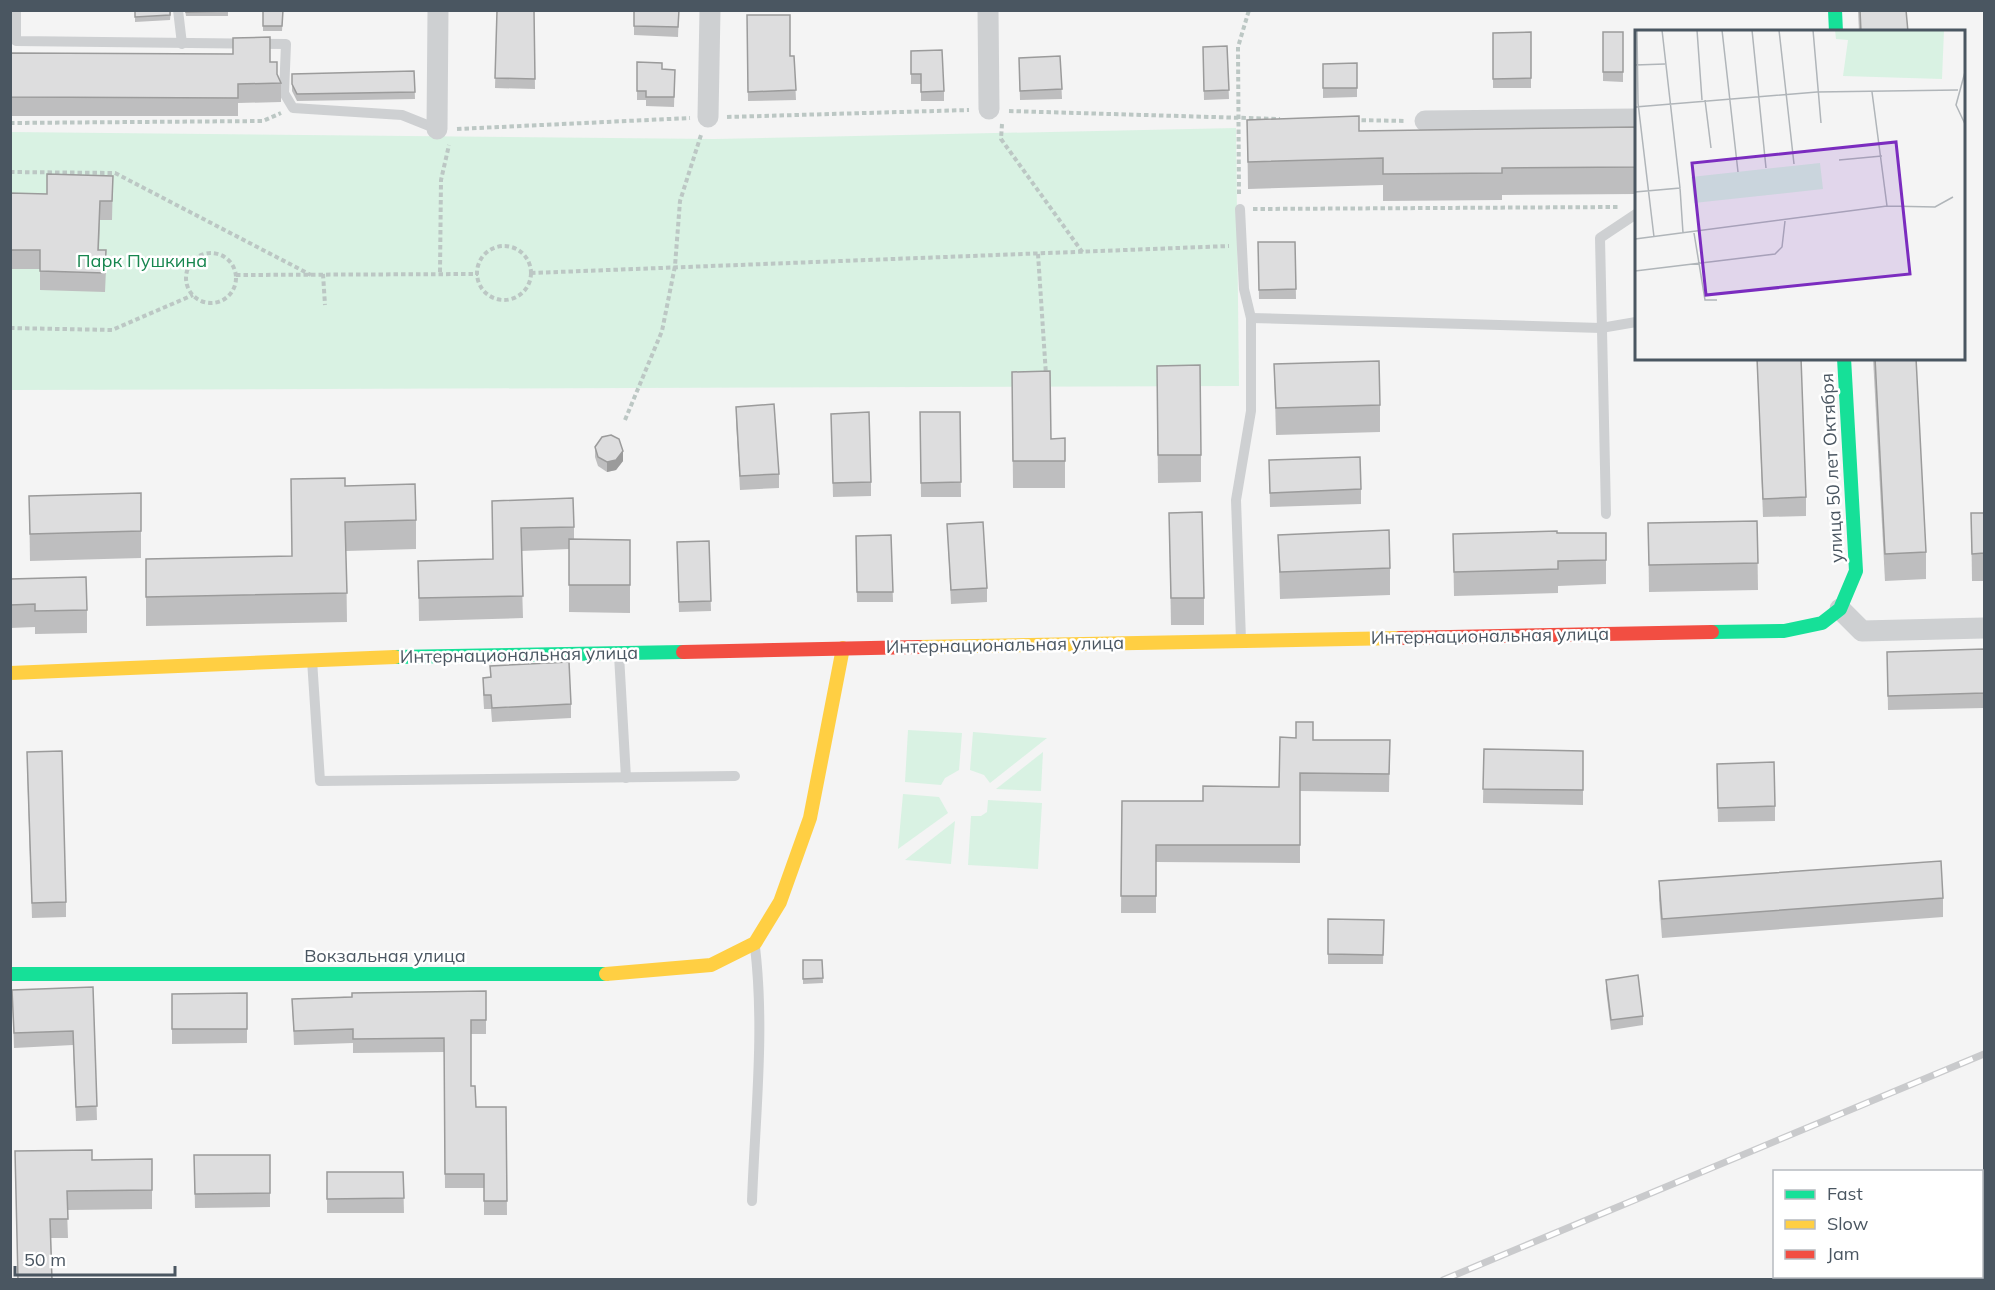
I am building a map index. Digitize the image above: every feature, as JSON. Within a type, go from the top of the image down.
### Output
[{"type":"street","points":[[438,10],[445,129]]},
{"type":"street","points":[[708,117],[710,10]]},
{"type":"street","points":[[988,10],[996,110]]},
{"type":"street","points":[[1835,10],[1836,30]]},
{"type":"street","points":[[1425,121],[1635,119]]},
{"type":"street","name":"улица 50 лет Октября","points":[[1840,609],[1856,571],[1844,360]]},
{"type":"street","points":[[1840,609],[1862,631],[1984,628]]},
{"type":"street","name":"Интернациональная улица","points":[[10,673],[312,659],[1784,631],[1822,623],[1840,609]]},
{"type":"street","points":[[755,943],[780,902],[810,818],[843,648]]},
{"type":"street","name":"Вокзальная улица","points":[[10,974],[610,974],[711,965],[755,943]]},
{"type":"lane","points":[[16,10],[13,41],[286,44],[284,93],[293,108],[402,115],[445,129]]},
{"type":"lane","points":[[178,10],[182,44]]},
{"type":"lane","points":[[1240,209],[1244,289],[1251,318],[1251,411],[1236,500],[1241,640]]},
{"type":"lane","points":[[1606,513],[1600,238],[1635,215]]},
{"type":"lane","points":[[1251,318],[1601,328],[1635,322]]},
{"type":"lane","points":[[619,653],[626,778]]},
{"type":"lane","points":[[312,659],[320,781],[735,776]]},
{"type":"lane","points":[[753,1201],[759,1030],[759,978],[755,943]]},
{"type":"path","points":[[1249,10],[1238,47],[1240,209],[1625,207]]},
{"type":"path","points":[[10,123],[263,121],[293,108]]},
{"type":"path","points":[[440,272],[441,180],[445,129],[708,117],[996,110],[1285,119]]},
{"type":"path","points":[[996,110],[1001,139],[1083,253]]},
{"type":"path","points":[[625,420],[662,331],[675,266],[680,201],[708,117]]},
{"type":"path","points":[[1343,120],[1425,121]]},
{"type":"path","points":[[10,172],[115,173],[311,274]]},
{"type":"path","points":[[531,273],[1241,246]]},
{"type":"path","points":[[501,247],[510,247],[525,256],[531,273],[527,287],[521,294],[508,300],[490,296],[480,283],[478,274],[485,255],[501,247]]},
{"type":"path","points":[[206,254],[223,256],[233,266],[236,275],[233,291],[217,303],[208,303],[193,295],[186,275],[189,266],[198,257],[206,254]]},
{"type":"path","points":[[1038,254],[1046,375]]},
{"type":"path","points":[[236,275],[440,272],[478,274]]},
{"type":"path","points":[[323,274],[325,305]]},
{"type":"path","points":[[10,328],[112,330],[193,295]]},
{"type":"green space","name":"Парк Пушкина","points":[[1236,128],[1239,386],[11,390],[11,132],[714,139]]},
{"type":"green space","points":[[908,730],[962,733],[959,770],[945,778],[941,785],[905,782]]},
{"type":"green space","points":[[973,732],[1047,738],[990,783],[984,775],[970,770]]},
{"type":"green space","points":[[1043,752],[1041,791],[996,789]]},
{"type":"green space","points":[[903,794],[939,797],[948,813],[898,849]]},
{"type":"green space","points":[[988,800],[1042,803],[1038,869],[968,865],[971,816],[981,816],[987,812]]},
{"type":"green space","points":[[955,821],[951,864],[905,860]]},
{"type":"building","points":[[135,10],[170,10],[170,15],[135,17]]},
{"type":"building","points":[[186,10],[228,10],[228,11],[186,12]]},
{"type":"building","points":[[263,10],[283,10],[282,26],[263,26]]},
{"type":"building","points":[[534,10],[535,79],[495,78],[497,11]]},
{"type":"building","points":[[634,10],[679,10],[678,27],[634,26]]},
{"type":"building","points":[[1860,10],[1906,10],[1908,30],[1861,30]]},
{"type":"building","points":[[747,15],[790,15],[790,56],[794,56],[796,90],[748,92]]},
{"type":"building","points":[[1531,32],[1531,78],[1493,79],[1493,33]]},
{"type":"building","points":[[1603,32],[1623,32],[1623,72],[1603,72]]},
{"type":"building","points":[[270,37],[270,62],[277,62],[277,74],[281,83],[238,84],[238,98],[10,97],[10,53],[233,54],[233,38]]},
{"type":"building","points":[[1227,46],[1229,90],[1204,91],[1203,47]]},
{"type":"building","points":[[942,50],[944,91],[921,92],[921,74],[911,74],[911,51]]},
{"type":"building","points":[[1060,56],[1062,89],[1020,91],[1019,58]]},
{"type":"building","points":[[637,62],[662,63],[662,69],[675,70],[674,97],[646,97],[646,91],[637,91]]},
{"type":"building","points":[[1357,63],[1357,88],[1323,88],[1323,64]]},
{"type":"building","points":[[414,71],[415,92],[297,94],[292,84],[292,74]]},
{"type":"building","points":[[1359,116],[1359,131],[1635,127],[1635,167],[1502,168],[1502,173],[1383,174],[1383,158],[1248,162],[1247,120]]},
{"type":"building","points":[[47,174],[113,176],[112,201],[100,201],[98,250],[106,250],[105,273],[40,271],[40,250],[10,250],[10,193],[47,194]]},
{"type":"building","points":[[1258,242],[1295,242],[1296,289],[1259,290]]},
{"type":"building","points":[[1757,360],[1801,360],[1806,497],[1763,499]]},
{"type":"building","points":[[1875,360],[1916,360],[1926,552],[1885,554]]},
{"type":"building","points":[[1379,361],[1380,405],[1276,408],[1274,364]]},
{"type":"building","points":[[1200,365],[1201,455],[1158,455],[1157,366]]},
{"type":"building","points":[[1050,371],[1051,439],[1065,438],[1065,461],[1013,461],[1012,372]]},
{"type":"building","points":[[774,404],[779,474],[740,476],[736,407]]},
{"type":"building","points":[[869,412],[871,482],[833,483],[831,414]]},
{"type":"building","points":[[920,412],[960,412],[961,482],[921,483]]},
{"type":"building","points":[[611,435],[619,439],[623,451],[616,460],[607,462],[598,457],[595,447],[602,437]]},
{"type":"building","points":[[1360,457],[1361,489],[1270,493],[1269,460]]},
{"type":"building","points":[[345,478],[345,486],[415,484],[416,520],[345,522],[347,593],[146,597],[146,559],[292,556],[291,479]]},
{"type":"building","points":[[141,493],[141,531],[30,534],[29,496]]},
{"type":"building","points":[[573,498],[574,527],[521,528],[523,596],[419,598],[418,561],[493,559],[492,501]]},
{"type":"building","points":[[1202,512],[1204,598],[1171,598],[1169,513]]},
{"type":"building","points":[[1971,513],[1984,513],[1984,553],[1972,554]]},
{"type":"building","points":[[1757,521],[1758,563],[1649,565],[1648,523]]},
{"type":"building","points":[[983,522],[987,588],[951,590],[947,524]]},
{"type":"building","points":[[1389,530],[1390,568],[1280,572],[1278,535]]},
{"type":"building","points":[[1557,531],[1557,533],[1606,533],[1606,560],[1558,561],[1558,569],[1454,572],[1453,534]]},
{"type":"building","points":[[891,535],[893,592],[857,592],[856,536]]},
{"type":"building","points":[[569,539],[630,540],[630,585],[569,585]]},
{"type":"building","points":[[709,541],[711,601],[679,602],[677,542]]},
{"type":"building","points":[[86,577],[87,610],[35,611],[35,604],[10,605],[10,579]]},
{"type":"building","points":[[1984,649],[1984,693],[1888,696],[1887,652]]},
{"type":"building","points":[[569,662],[571,704],[492,708],[491,695],[484,695],[483,678],[491,677],[490,666]]},
{"type":"building","points":[[1296,722],[1313,722],[1313,740],[1390,740],[1389,774],[1300,773],[1300,845],[1156,845],[1156,896],[1121,896],[1122,801],[1203,801],[1203,786],[1279,787],[1280,737],[1296,738]]},
{"type":"building","points":[[1484,749],[1583,751],[1583,790],[1483,789]]},
{"type":"building","points":[[62,751],[66,902],[32,903],[27,752]]},
{"type":"building","points":[[1774,762],[1775,806],[1718,808],[1717,764]]},
{"type":"building","points":[[1941,861],[1943,898],[1662,919],[1659,881]]},
{"type":"building","points":[[1328,919],[1384,920],[1383,955],[1328,954]]},
{"type":"building","points":[[803,960],[822,960],[823,978],[803,979]]},
{"type":"building","points":[[1638,975],[1643,1016],[1611,1020],[1606,980]]},
{"type":"building","points":[[93,987],[97,1106],[76,1107],[73,1031],[14,1033],[12,990]]},
{"type":"building","points":[[486,991],[486,1020],[471,1020],[471,1086],[475,1086],[476,1107],[506,1107],[507,1201],[484,1201],[484,1174],[445,1174],[444,1038],[353,1039],[353,1029],[294,1031],[292,999],[352,997],[352,993]]},
{"type":"building","points":[[247,993],[247,1029],[172,1029],[172,994]]},
{"type":"building","points":[[92,1150],[92,1160],[152,1159],[152,1190],[67,1191],[68,1219],[50,1219],[52,1280],[18,1280],[15,1151]]},
{"type":"building","points":[[194,1155],[270,1155],[270,1193],[195,1194]]},
{"type":"building","points":[[327,1172],[403,1172],[404,1198],[327,1199]]},
{"type":"railway","points":[[1443,1280],[1984,1054]]},
{"type":"traffic: fast","points":[[1835,10],[1836,30]]},
{"type":"traffic: fast","points":[[1712,632],[1784,631],[1822,623],[1840,609],[1856,571],[1844,360]]},
{"type":"traffic: fast","points":[[395,657],[683,652]]},
{"type":"traffic: fast","points":[[10,974],[606,974]]},
{"type":"traffic: slow","points":[[919,647],[1400,638]]},
{"type":"traffic: slow","points":[[606,974],[711,965],[755,943],[780,902],[810,818],[843,648]]},
{"type":"traffic: slow","points":[[10,673],[395,657]]},
{"type":"traffic: jam","points":[[1400,638],[1712,632]]},
{"type":"traffic: jam","points":[[683,652],[919,647]]}]
